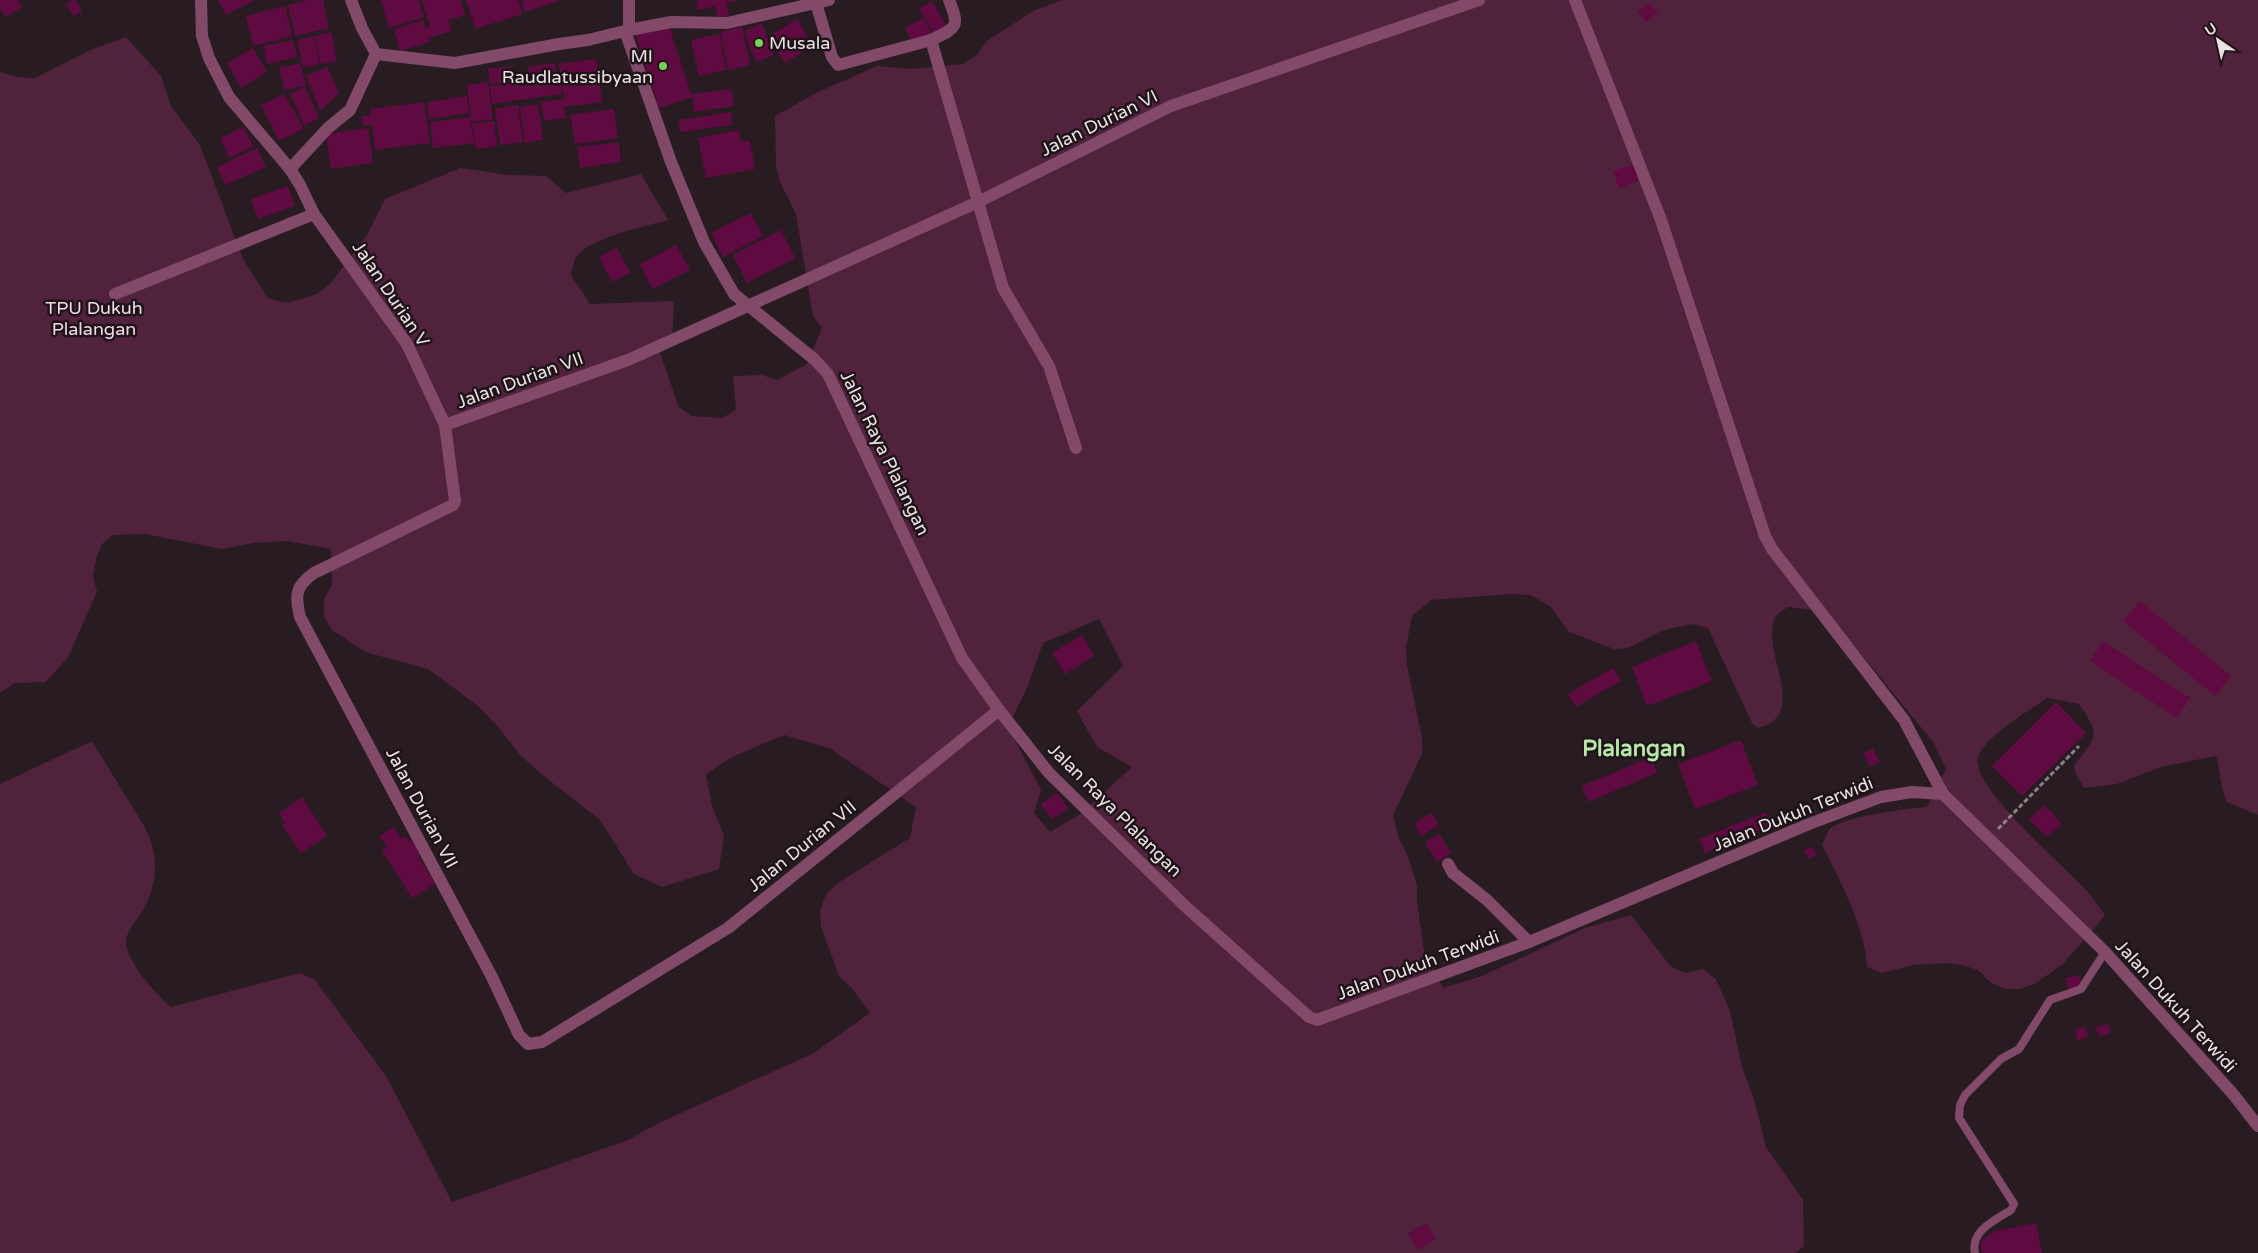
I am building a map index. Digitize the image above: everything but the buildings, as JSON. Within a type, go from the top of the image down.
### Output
[{"type":"street","name":"Jalan Durian V","points":[[201,0],[202,36],[208,58],[229,96],[290,169],[314,214],[407,344],[445,425]]},
{"type":"street","points":[[352,0],[362,28],[376,54]]},
{"type":"street","name":"Jalan Raya Plalangan","points":[[629,0],[627,30],[670,162],[704,242],[734,294],[814,359],[828,374],[962,658],[999,710],[1049,773],[1185,906],[1301,1011],[1317,1020]]},
{"type":"street","points":[[376,54],[455,63],[588,40],[627,30],[671,22],[727,24],[829,0]]},
{"type":"street","points":[[816,3],[832,57],[838,65],[932,40],[954,28],[955,16],[949,0]]},
{"type":"street","name":"Jalan Durian VI","points":[[747,306],[978,202],[1172,106],[1479,0]]},
{"type":"street","points":[[1575,0],[1661,220],[1765,536],[1772,550],[1904,720],[1943,794]]},
{"type":"street","points":[[932,40],[1004,288],[1049,366],[1076,448]]},
{"type":"street","points":[[290,169],[328,128],[350,110],[376,54]]},
{"type":"street","points":[[114,294],[314,214]]},
{"type":"street","name":"Jalan Durian VII","points":[[747,306],[628,360],[445,425],[455,501],[453,505],[314,573],[304,580],[297,590],[297,604],[300,617],[492,977],[519,1034],[528,1044],[542,1042],[728,928],[999,710]]},
{"type":"street","name":"Jalan Dukuh Terwidi","points":[[1317,1020],[1529,942],[1809,824],[1881,797],[1912,792],[1943,794],[2105,952],[2233,1094],[2258,1126]]},
{"type":"street","points":[[1448,864],[1454,873],[1487,900],[1529,942]]},
{"type":"lane","points":[[1975,1253],[1973,1246],[1979,1233],[2011,1210],[2014,1204],[1959,1118],[1960,1105],[1965,1094],[1988,1070],[2001,1059],[2019,1049],[2050,1000],[2081,989],[2105,952]]},
{"type":"path","points":[[1989,838],[2079,746]]},
{"type":"green space","name":"TPU Dukuh Plalangan","points":[[1062,0],[2258,0],[2258,815],[2227,802],[2216,756],[2160,767],[2117,784],[2084,788],[2074,766],[2091,742],[2094,731],[2087,715],[2079,704],[2047,698],[2008,724],[1989,741],[1978,757],[1979,770],[1988,786],[2020,825],[2087,891],[2105,915],[2063,964],[2036,983],[2020,989],[2005,989],[1990,982],[1978,970],[1946,963],[1913,965],[1882,973],[1867,967],[1857,921],[1822,845],[1829,830],[1846,821],[1891,811],[1927,807],[1946,769],[1933,742],[1836,623],[1813,610],[1788,607],[1776,616],[1772,634],[1783,697],[1781,710],[1773,721],[1758,728],[1752,723],[1708,628],[1693,624],[1677,627],[1661,631],[1628,648],[1614,649],[1569,632],[1550,606],[1530,595],[1513,594],[1431,600],[1412,616],[1406,648],[1407,665],[1422,738],[1422,754],[1393,815],[1399,839],[1407,854],[1417,885],[1417,901],[1424,951],[1443,988],[1482,976],[1585,928],[1631,915],[1671,967],[1686,973],[1703,969],[1716,979],[1730,1011],[1742,1067],[1754,1099],[1766,1147],[1803,1200],[1804,1246],[1796,1253],[0,1253],[0,784],[92,741],[144,826],[153,848],[155,869],[151,891],[142,912],[126,939],[126,947],[142,976],[171,1007],[300,973],[315,980],[386,1076],[452,1202],[628,1140],[659,1123],[814,1053],[870,1013],[851,987],[839,976],[821,927],[820,910],[826,894],[838,883],[910,838],[916,807],[829,748],[784,735],[732,757],[706,774],[712,806],[724,836],[719,869],[662,887],[634,874],[600,820],[520,755],[500,729],[478,706],[428,669],[365,652],[332,630],[324,616],[324,599],[332,585],[331,549],[287,541],[254,543],[222,549],[145,534],[113,535],[102,544],[96,559],[93,576],[97,592],[68,657],[46,682],[14,683],[0,693],[0,72],[17,77],[35,78],[93,49],[126,37],[161,76],[171,106],[200,145],[243,259],[268,298],[285,303],[317,294],[330,284],[367,235],[385,199],[460,168],[510,175],[546,176],[566,193],[641,174],[668,220],[617,234],[590,245],[575,259],[571,275],[590,304],[674,301],[672,339],[660,353],[679,407],[692,416],[722,418],[736,410],[733,376],[762,375],[777,380],[807,364],[822,328],[813,316],[796,214],[780,182],[776,167],[775,116],[816,93],[877,66],[911,69],[963,64],[977,55],[987,41],[1035,10]],"holes":[[[1099,619],[1123,666],[1077,711],[1097,747],[1132,767],[1079,815],[1050,832],[1034,813],[1041,790],[1008,727],[1027,688],[1043,643]]]},
{"type":"place","name":"Musala","points":[[759,43]]},
{"type":"place","name":"MI Raudlatussibyaan","points":[[663,66]]},
{"type":"district","name":"Plalangan","points":[[1634,748]]}]
